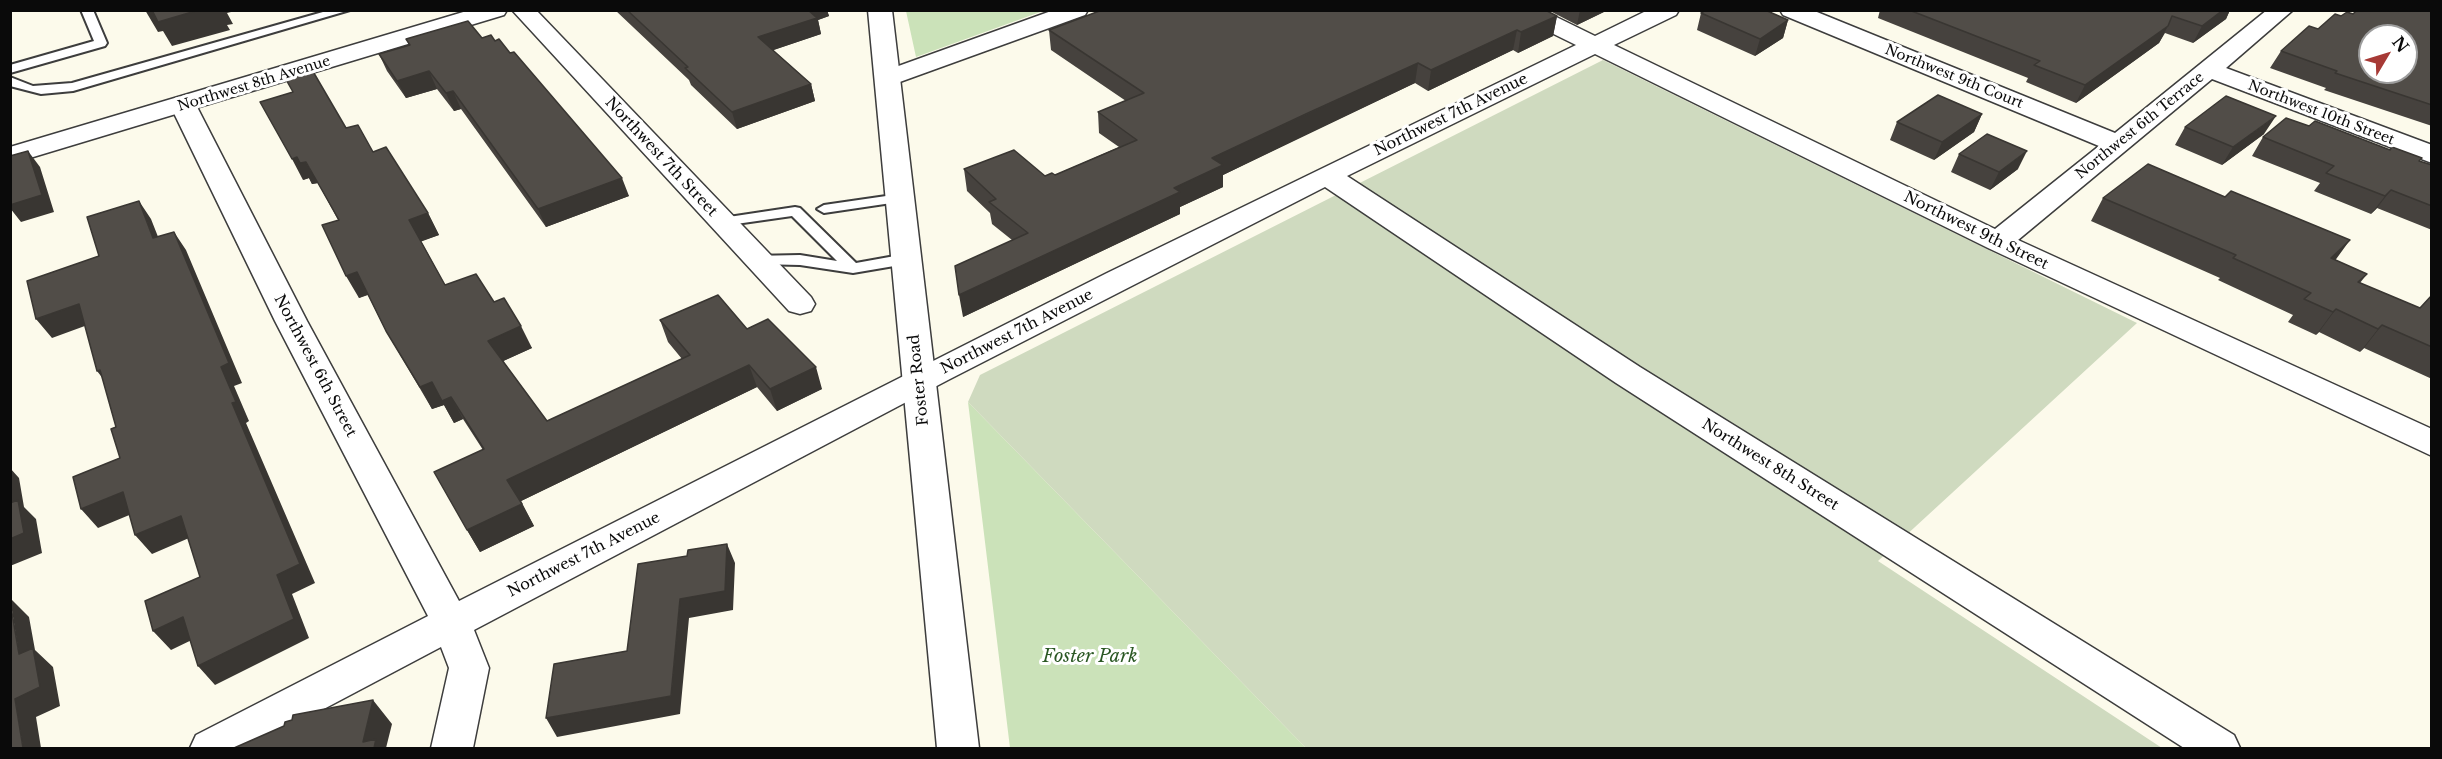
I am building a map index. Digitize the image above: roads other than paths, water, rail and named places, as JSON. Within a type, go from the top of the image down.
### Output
[{"type":"street","name":"Northwest 7th Street","points":[[524,10],[800,304]]},
{"type":"street","name":"Foster Road","points":[[880,10],[958,748]]},
{"type":"street","points":[[888,78],[1077,10]]},
{"type":"street","name":"Northwest 9th Street","points":[[1523,10],[1998,242],[2432,444]]},
{"type":"street","name":"Northwest 7th Avenue","points":[[211,748],[919,381],[1326,175],[1668,10]]},
{"type":"street","name":"Northwest 9th Court","points":[[1791,10],[2117,144]]},
{"type":"street","name":"Northwest 8th Avenue","points":[[10,156],[494,11]]},
{"type":"street","name":"Northwest 6th Terrace","points":[[1998,242],[2210,70],[2276,12]]},
{"type":"street","name":"Northwest 10th Street","points":[[2210,70],[2432,155]]},
{"type":"street","name":"Northwest 6th Street","points":[[183,105],[291,321],[451,624],[469,668],[452,748]]},
{"type":"street","name":"Northwest 8th Street","points":[[1326,175],[1628,375],[2219,748]]},
{"type":"lane","points":[[10,69],[101,43],[87,10]]},
{"type":"lane","points":[[289,10],[296,24]]},
{"type":"lane","points":[[10,81],[24,90],[48,91],[73,87],[345,10]]},
{"type":"lane","points":[[824,209],[900,198]]},
{"type":"lane","points":[[723,222],[795,211],[853,268]]},
{"type":"lane","points":[[757,259],[800,260],[853,268],[906,259]]},
{"type":"park label","name":"Foster Park","points":[[1090,657]]}]
